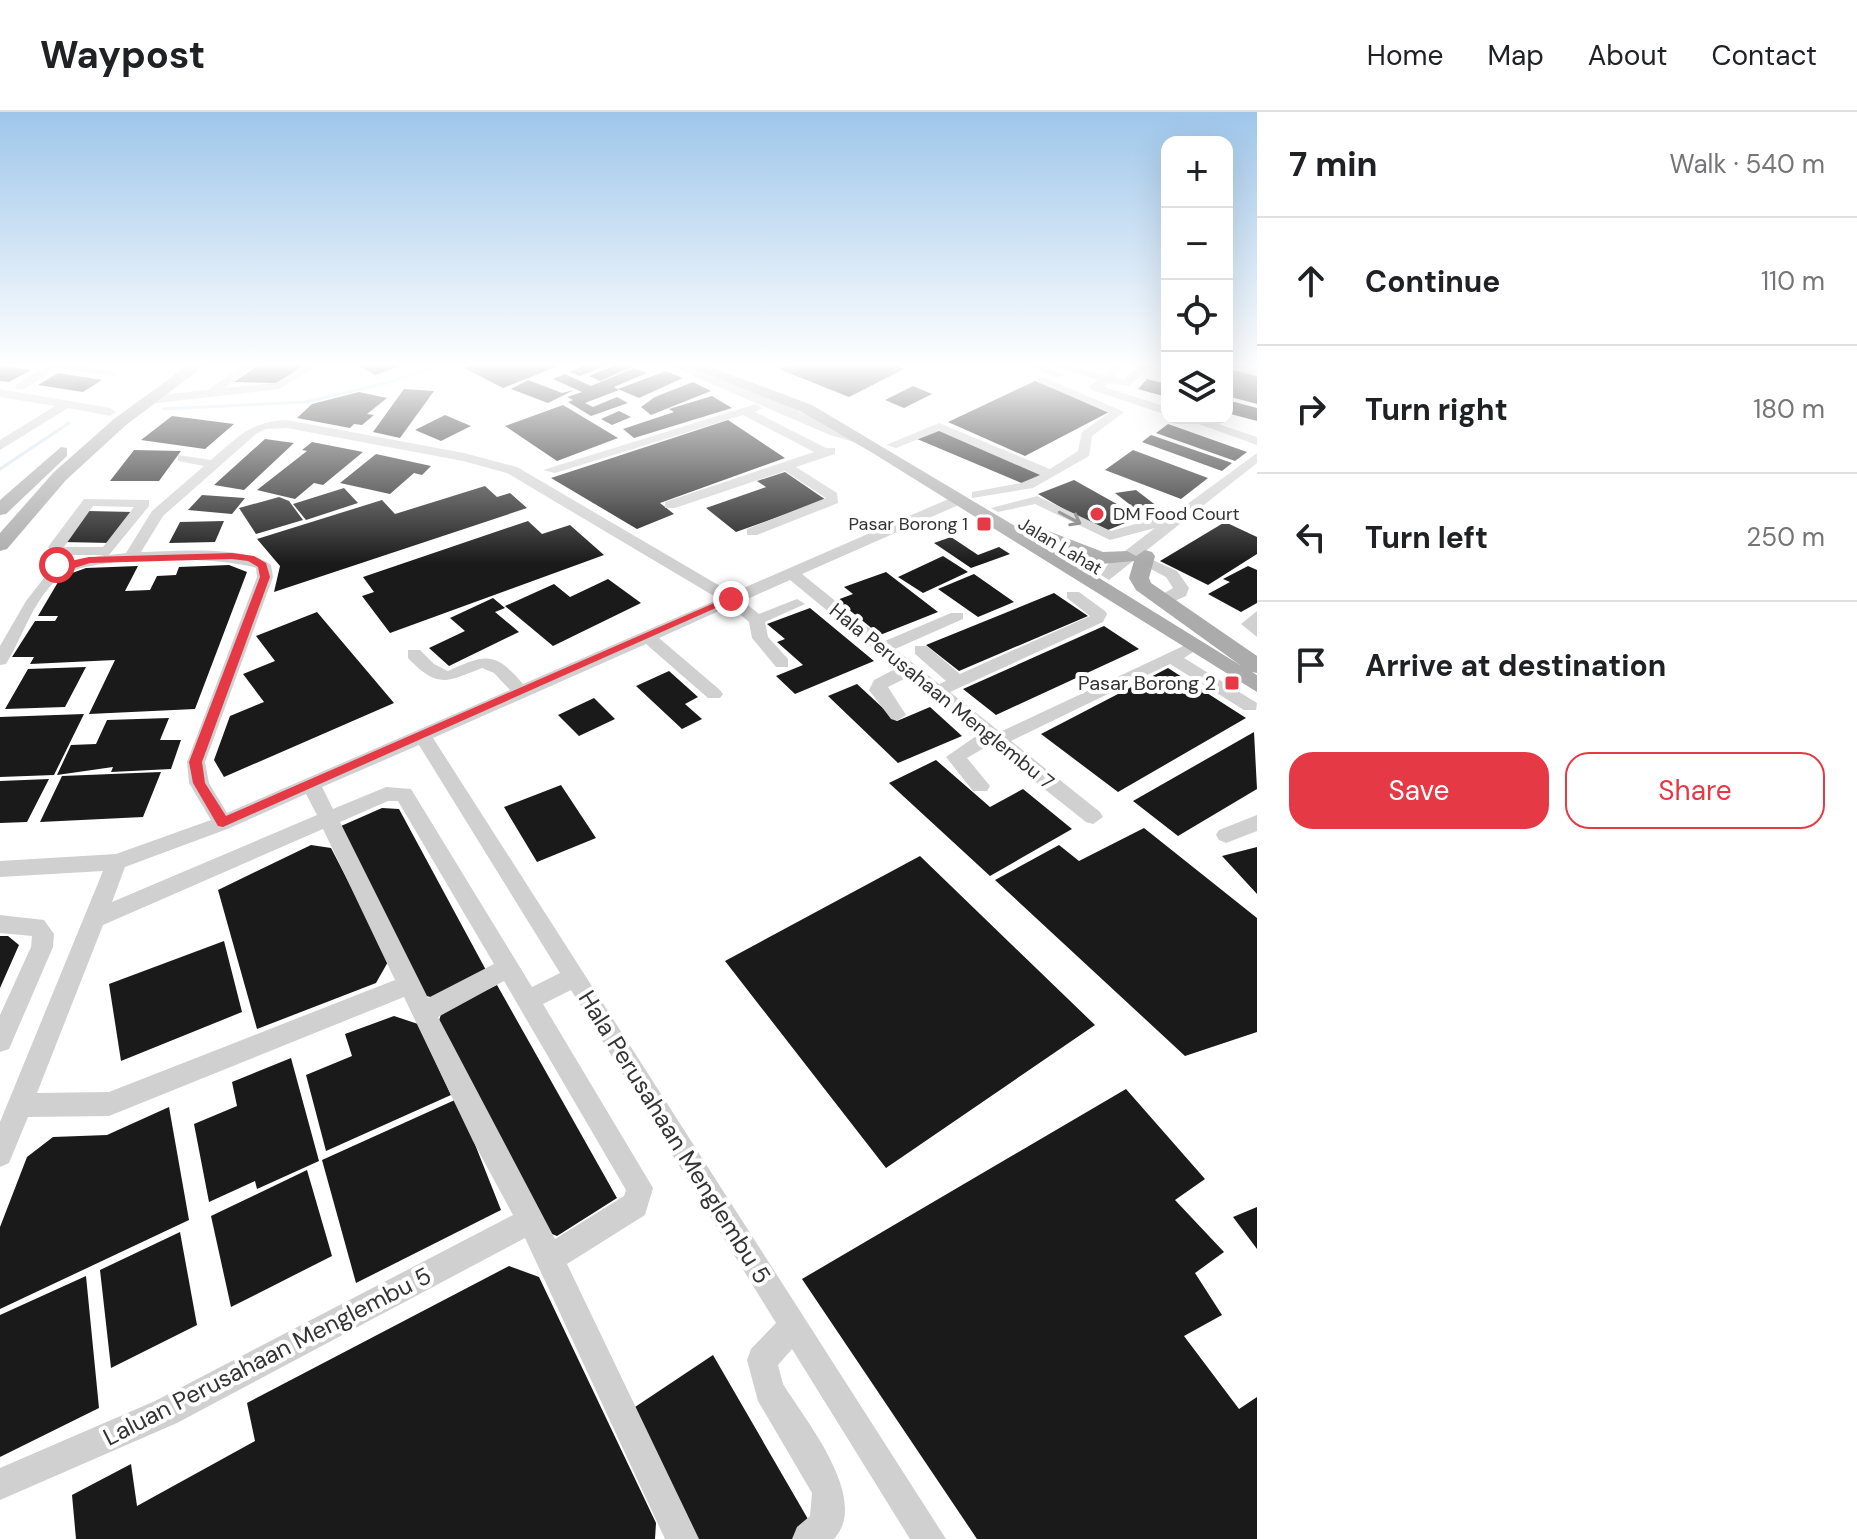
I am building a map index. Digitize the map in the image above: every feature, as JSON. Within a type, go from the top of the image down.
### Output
[{"type":"main road","points":[[0,510],[88,430]]},
{"type":"main road","points":[[0,545],[60,476],[113,430]]},
{"type":"main road","points":[[853,430],[863,434]]},
{"type":"main road","points":[[855,430],[1257,684]]},
{"type":"main road","name":"Jalan Lahat","points":[[863,434],[892,445],[965,499],[998,508],[1257,667]]},
{"type":"main road","points":[[0,527],[66,463],[89,450]]},
{"type":"main road","points":[[965,499],[1083,569],[1109,575],[1118,592],[1223,656],[1257,684]]},
{"type":"main road","points":[[1038,533],[1101,558],[1139,558],[1139,578],[1162,601],[1257,667]]},
{"type":"street","points":[[0,446],[24,430]]},
{"type":"street","points":[[130,558],[157,514],[255,430]]},
{"type":"street","points":[[307,430],[489,463],[531,479],[731,599],[757,620],[760,638],[782,663]]},
{"type":"street","points":[[550,470],[683,430]]},
{"type":"street","points":[[780,430],[825,453]]},
{"type":"street","points":[[828,430],[863,434]]},
{"type":"street","points":[[892,445],[932,430]]},
{"type":"street","points":[[945,430],[1050,474]]},
{"type":"street","points":[[0,869],[117,862],[223,823],[965,499],[997,488],[1024,486],[1084,453],[1086,435],[1094,430]]},
{"type":"street","points":[[1228,430],[1254,437]]},
{"type":"street","points":[[670,505],[825,453],[863,434]]},
{"type":"street","points":[[1139,558],[1175,523],[1257,457]]},
{"type":"street","points":[[183,458],[214,464]]},
{"type":"street","points":[[752,532],[833,500],[832,496],[786,466]]},
{"type":"street","points":[[1109,575],[1139,558],[1257,466]]},
{"type":"street","points":[[998,508],[1037,500],[1110,536],[1149,524],[1175,523]]},
{"type":"street","points":[[59,570],[54,558],[60,551],[107,551],[144,503],[89,502],[55,547],[60,551]]},
{"type":"street","points":[[0,660],[50,578],[59,570],[89,560],[130,558],[232,556],[251,558],[263,565],[265,577],[196,762],[199,783],[223,823]]},
{"type":"street","name":"Hala Perusahaan Menglembu 7","points":[[792,574],[1093,817]]},
{"type":"street","points":[[936,692],[1097,619],[1099,614],[1095,610],[1073,595]]},
{"type":"street","points":[[757,620],[797,604]]},
{"type":"street","points":[[883,648],[957,616]]},
{"type":"street","points":[[1257,616],[1249,624],[1257,632]]},
{"type":"street","points":[[647,636],[714,694]]},
{"type":"street","points":[[1236,650],[1257,644]]},
{"type":"street","points":[[980,786],[955,757],[1174,659],[1194,646]]},
{"type":"street","points":[[921,650],[958,682]]},
{"type":"street","points":[[414,654],[430,674],[438,676],[484,663],[494,664],[521,692]]},
{"type":"street","points":[[1174,659],[1250,706]]},
{"type":"street","points":[[897,715],[878,690],[880,684],[909,669]]},
{"type":"street","name":"Hala Perusahaan Menglembu 5","points":[[422,735],[929,1539]]},
{"type":"street","points":[[311,784],[482,1132],[531,1220],[682,1539]]},
{"type":"street","points":[[97,918],[386,794],[404,794],[640,1188],[635,1205],[549,1259]]},
{"type":"street","points":[[1226,835],[1257,823]]},
{"type":"street","points":[[0,1154],[117,862]]},
{"type":"street","points":[[0,924],[36,926],[43,934],[42,947],[0,1041]]},
{"type":"street","points":[[424,1012],[508,968]]},
{"type":"street","points":[[528,1000],[575,977]]},
{"type":"street","points":[[20,1105],[109,1104],[411,984]]},
{"type":"street","name":"Laluan Perusahaan Menglembu 5","points":[[0,1484],[166,1412],[531,1220]]},
{"type":"street","points":[[794,1325],[762,1360],[769,1390],[829,1490],[826,1524],[809,1539]]},
{"type":"building","points":[[154,430],[228,430],[205,449],[141,440]]},
{"type":"building","points":[[375,430],[406,430],[400,438],[373,432]]},
{"type":"building","points":[[416,430],[464,430],[441,441]]},
{"type":"building","points":[[510,430],[604,430],[618,438],[557,461]]},
{"type":"building","points":[[624,430],[661,430],[634,438]]},
{"type":"building","points":[[699,430],[742,430],[785,458],[660,503],[674,514],[637,529],[551,478]]},
{"type":"building","points":[[944,430],[1043,474],[1024,484],[917,439]]},
{"type":"building","points":[[965,430],[1075,430],[1025,456]]},
{"type":"building","points":[[1161,430],[1184,430],[1247,452],[1235,461],[1156,433]]},
{"type":"building","points":[[1151,435],[1232,463],[1222,471],[1142,442]]},
{"type":"building","points":[[265,439],[294,443],[244,490],[214,485]]},
{"type":"building","points":[[312,442],[363,452],[323,485],[314,483],[295,499],[257,490],[307,451],[302,450]]},
{"type":"building","points":[[134,450],[181,451],[159,481],[110,481]]},
{"type":"building","points":[[1133,450],[1208,478],[1181,499],[1105,470]]},
{"type":"building","points":[[376,454],[431,466],[422,475],[414,473],[390,494],[340,483]]},
{"type":"building","points":[[785,472],[826,500],[736,532],[706,508],[766,487],[757,481]]},
{"type":"building","points":[[1074,480],[1140,517],[1103,532],[1038,494]]},
{"type":"building","points":[[485,486],[497,497],[510,493],[527,508],[274,592],[280,566],[257,539],[382,500],[395,514]]},
{"type":"building","points":[[344,488],[358,503],[306,520],[293,504]]},
{"type":"building","points":[[1136,490],[1166,513],[1146,517],[1115,493]]},
{"type":"building","points":[[202,495],[245,498],[232,514],[188,510]]},
{"type":"building","points":[[279,497],[289,501],[303,520],[256,534],[239,508]]},
{"type":"building","points":[[88,511],[133,512],[111,543],[63,542]]},
{"type":"building","points":[[224,521],[215,542],[169,543],[180,522]]},
{"type":"building","points":[[528,521],[542,534],[570,525],[604,555],[390,633],[362,596],[374,592],[363,577]]},
{"type":"building","points":[[1225,522],[1257,537],[1257,554],[1208,585],[1160,561]]},
{"type":"building","points":[[951,537],[978,555],[999,547],[1010,554],[971,568],[934,543]]},
{"type":"building","points":[[943,556],[968,572],[923,593],[898,577]]},
{"type":"building","points":[[229,565],[247,572],[195,709],[89,714],[115,660],[30,664],[34,657],[12,657],[35,621],[55,621],[58,616],[38,616],[61,577],[86,568],[138,566],[125,591],[150,590],[157,576],[176,575],[179,567]]},
{"type":"building","points":[[1248,566],[1257,570],[1257,603],[1241,612],[1208,594],[1230,582],[1223,579]]},
{"type":"building","points":[[886,572],[938,612],[880,635],[837,600],[853,594],[844,587]]},
{"type":"building","points":[[974,574],[1014,602],[978,617],[938,589]]},
{"type":"building","points":[[608,579],[641,603],[553,646],[505,606],[554,584],[570,597]]},
{"type":"building","points":[[1054,593],[1088,616],[959,671],[926,645]]},
{"type":"building","points":[[493,598],[505,608],[495,612],[519,632],[449,666],[429,648],[465,631],[450,618]]},
{"type":"building","points":[[810,608],[874,661],[795,694],[776,676],[803,665],[777,642],[785,639],[767,624]]},
{"type":"building","points":[[317,612],[394,703],[224,777],[214,760],[230,716],[264,702],[243,674],[275,661],[256,636]]},
{"type":"building","points":[[1104,626],[1139,649],[996,715],[963,689]]},
{"type":"building","points":[[86,667],[65,707],[5,709],[28,669]]},
{"type":"building","points":[[1168,668],[1246,718],[1118,792],[1041,734]]},
{"type":"building","points":[[669,671],[698,697],[685,704],[702,719],[682,729],[636,686]]},
{"type":"building","points":[[857,684],[897,721],[930,707],[962,736],[898,763],[828,696]]},
{"type":"building","points":[[594,698],[615,719],[579,736],[558,715]]},
{"type":"building","points":[[84,714],[54,775],[0,777],[0,717]]},
{"type":"building","points":[[169,718],[160,740],[181,740],[171,769],[111,772],[113,767],[57,775],[71,745],[96,744],[107,720]]},
{"type":"building","points":[[1254,732],[1257,789],[1178,836],[1133,801]]},
{"type":"building","points":[[936,760],[990,807],[1023,789],[1072,829],[990,876],[889,783]]},
{"type":"building","points":[[161,772],[143,817],[40,822],[62,776]]},
{"type":"building","points":[[49,779],[27,822],[0,823],[0,781]]},
{"type":"building","points":[[561,785],[596,838],[537,862],[504,807]]},
{"type":"building","points":[[382,808],[399,809],[487,972],[435,998],[422,995],[341,826]]},
{"type":"building","points":[[1144,828],[1257,918],[1257,1032],[1185,1056],[995,880],[1059,845],[1079,861]]},
{"type":"building","points":[[311,845],[331,848],[389,960],[376,983],[257,1029],[218,890]]},
{"type":"building","points":[[1257,847],[1257,894],[1222,856]]},
{"type":"building","points":[[920,856],[1095,1025],[886,1168],[725,961]]},
{"type":"building","points":[[0,936],[8,936],[19,945],[0,988]]},
{"type":"building","points":[[224,941],[242,1012],[121,1061],[109,984]]},
{"type":"building","points":[[497,985],[617,1198],[557,1236],[542,1230],[438,1024],[442,1011]]},
{"type":"building","points":[[394,1016],[418,1024],[451,1095],[326,1151],[306,1075],[352,1056],[345,1034]]},
{"type":"building","points":[[291,1058],[319,1161],[257,1189],[255,1181],[209,1202],[194,1124],[237,1106],[232,1082]]},
{"type":"building","points":[[1126,1089],[1205,1179],[1175,1200],[1224,1252],[1195,1273],[1222,1315],[1184,1336],[1239,1409],[1257,1397],[1257,1539],[977,1539],[802,1279]]},
{"type":"building","points":[[457,1099],[501,1210],[356,1283],[322,1160]]},
{"type":"building","points":[[169,1107],[189,1220],[0,1309],[0,1227],[27,1157],[53,1137],[107,1135]]},
{"type":"building","points":[[307,1170],[332,1256],[231,1307],[211,1216]]},
{"type":"building","points":[[1257,1207],[1257,1249],[1233,1217]]},
{"type":"building","points":[[180,1232],[197,1325],[111,1368],[100,1270]]},
{"type":"building","points":[[509,1266],[539,1277],[656,1523],[655,1539],[76,1539],[72,1495],[131,1464],[137,1506],[255,1441],[247,1403]]},
{"type":"building","points":[[86,1276],[99,1408],[0,1457],[0,1315]]},
{"type":"building","points":[[713,1355],[812,1526],[796,1539],[695,1539],[632,1409]]},
{"type":"waterway","points":[[0,469],[59,430]]},
{"type":"place","name":"DM Food Court","points":[[1097,514]]},
{"type":"place","name":"Pasar Borong 1","points":[[984,524]]},
{"type":"place","name":"Pasar Borong 2","points":[[1232,683]]},
{"type":"route","points":[[57,565],[59,570],[89,560],[232,556],[251,558],[263,565],[265,577],[196,762],[199,783],[223,823],[731,599]]}]
